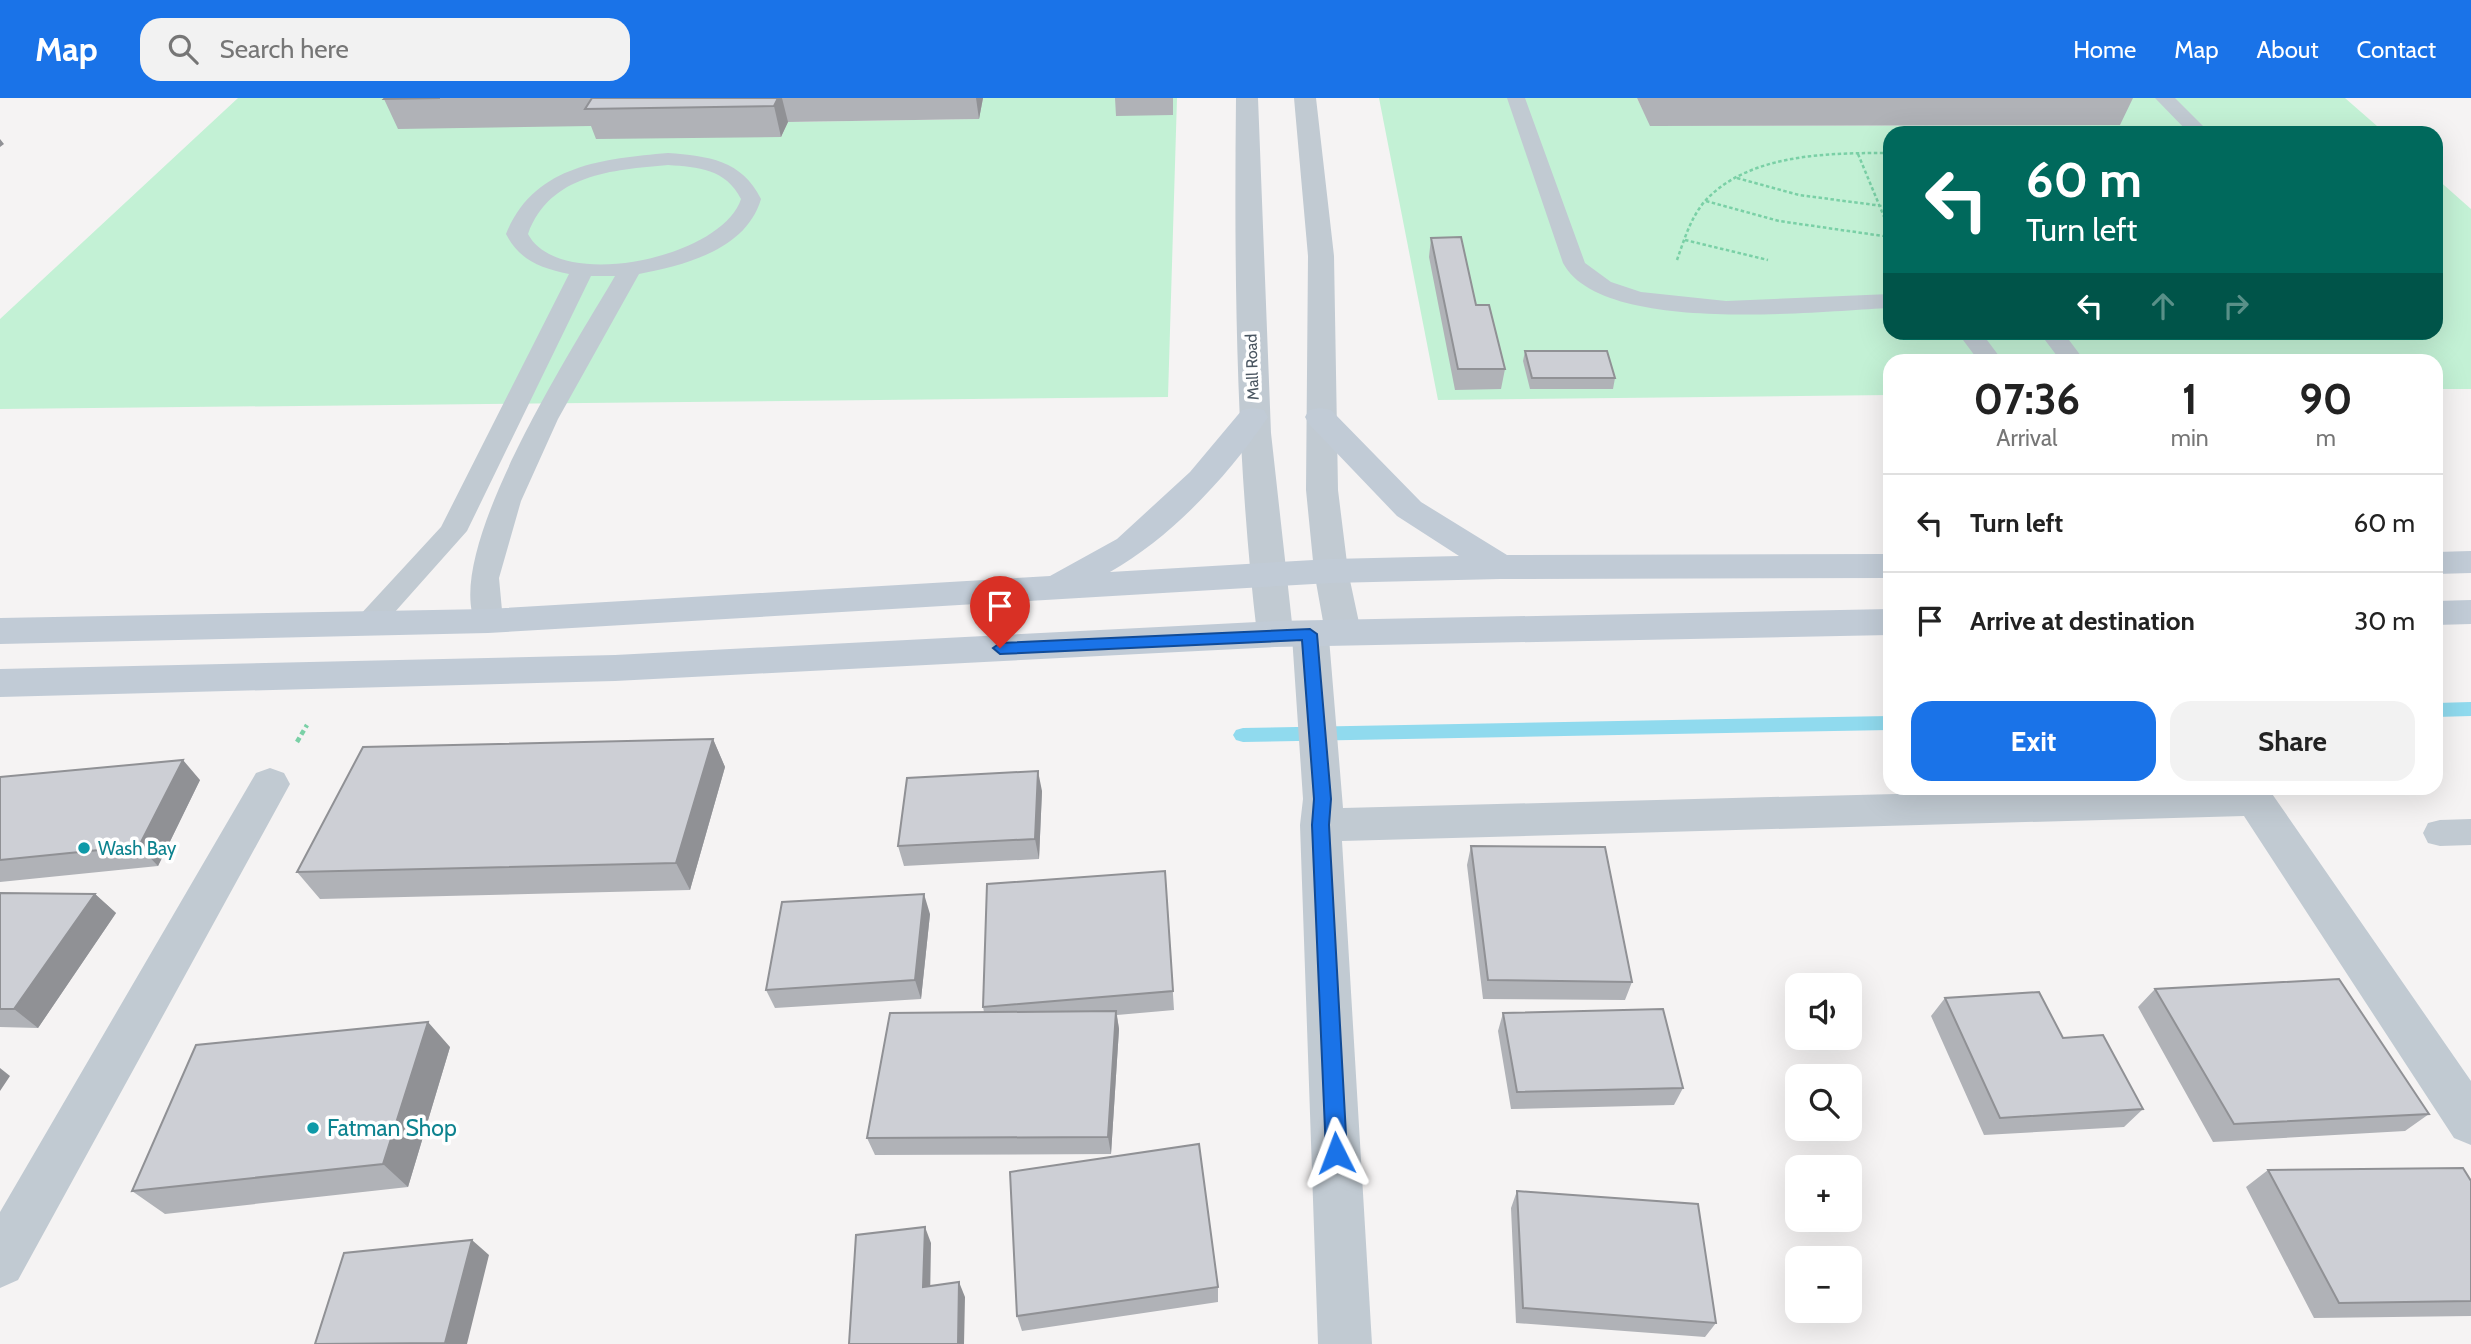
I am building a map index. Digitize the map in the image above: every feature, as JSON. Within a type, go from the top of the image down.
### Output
[{"type":"main road","points":[[1320,416],[1409,509],[1500,567]]},
{"type":"main road","points":[[1051,590],[1129,547],[1201,479],[1253,417]]},
{"type":"main road","points":[[2443,563],[2471,562]]},
{"type":"main road","points":[[0,631],[488,621],[1051,590],[1331,571],[1500,567],[1883,566]]},
{"type":"main road","points":[[2443,613],[2471,612]]},
{"type":"main road","points":[[2,683],[338,677],[1883,622]]},
{"type":"main road","points":[[2,683],[47,630]]},
{"type":"street","name":"Mall Road","points":[[1247,98],[1253,417],[1266,575],[1310,641]]},
{"type":"street","points":[[1305,98],[1321,256],[1322,490],[1331,571],[1310,641],[1322,812],[1345,1344]]},
{"type":"street","points":[[0,1262],[270,784]]},
{"type":"street","points":[[1322,812],[2199,795]]},
{"type":"street","points":[[2252,795],[2471,1122]]},
{"type":"lane","points":[[1516,98],[1578,269],[1601,285],[1661,305],[1728,307],[1883,301]]},
{"type":"lane","points":[[2164,98],[2193,126]]},
{"type":"lane","points":[[668,159],[701,162],[719,167],[746,183],[751,199],[745,217],[726,236],[665,262],[631,268],[583,269],[550,263],[527,251],[517,234],[521,216],[528,207],[562,182],[596,169],[668,159]]},
{"type":"lane","points":[[488,621],[484,581],[491,548],[523,464],[631,268]]},
{"type":"lane","points":[[368,624],[453,531],[583,269]]},
{"type":"lane","points":[[1974,340],[1985,354]]},
{"type":"lane","points":[[2056,340],[2067,354]]},
{"type":"path","points":[[1661,305],[1687,233],[1705,201],[1737,177],[1771,165],[1822,155],[1883,153]]},
{"type":"path","points":[[1858,154],[1883,215]]},
{"type":"path","points":[[1737,177],[1799,195],[1883,206]]},
{"type":"path","points":[[1705,201],[1791,224],[1883,236]]},
{"type":"path","points":[[270,784],[338,677]]},
{"type":"green space","points":[[238,98],[424,98],[604,126],[781,137],[788,122],[978,119],[983,98],[1177,98],[1168,397],[0,409],[0,319]]},
{"type":"green space","points":[[1379,98],[1637,98],[1651,126],[2119,125],[2092,98],[2345,98],[2377,126],[1883,126],[1883,340],[2443,340],[2443,184],[2471,209],[2471,389],[2443,389],[2443,354],[1883,354],[1883,395],[1438,400]]},
{"type":"building","points":[[592,98],[778,98],[774,106],[585,109]]},
{"type":"building","points":[[1461,237],[1476,305],[1489,305],[1505,369],[1458,369],[1431,238]]},
{"type":"building","points":[[1525,351],[1607,351],[1615,378],[1532,378]]},
{"type":"building","points":[[713,739],[676,863],[297,872],[363,747]]},
{"type":"building","name":"Wash Bay","points":[[183,760],[139,846],[0,860],[0,777]]},
{"type":"building","points":[[1038,771],[1035,839],[898,846],[907,778]]},
{"type":"building","points":[[1471,846],[1605,847],[1632,982],[1488,980]]},
{"type":"building","points":[[1165,871],[1173,991],[983,1007],[987,884]]},
{"type":"building","points":[[0,893],[95,894],[14,1009],[0,1009]]},
{"type":"building","points":[[924,894],[915,980],[766,990],[782,902]]},
{"type":"building","points":[[2339,979],[2429,1114],[2234,1124],[2155,989]]},
{"type":"building","points":[[2039,992],[2063,1038],[2103,1035],[2143,1109],[2000,1118],[1945,998]]},
{"type":"building","points":[[1663,1009],[1683,1088],[1517,1092],[1503,1013]]},
{"type":"building","points":[[1116,1011],[1108,1137],[867,1138],[890,1013]]},
{"type":"building","name":"Fatman Shop","points":[[428,1022],[383,1164],[132,1191],[196,1045]]},
{"type":"building","points":[[1199,1144],[1218,1287],[1017,1316],[1010,1172]]},
{"type":"building","points":[[2463,1168],[2471,1181],[2471,1301],[2339,1303],[2268,1170]]},
{"type":"building","points":[[1517,1191],[1698,1204],[1716,1323],[1523,1308]]},
{"type":"building","points":[[925,1227],[923,1287],[959,1282],[958,1344],[849,1344],[856,1235]]},
{"type":"building","points":[[472,1240],[445,1343],[315,1344],[344,1253]]},
{"type":"waterway","points":[[2443,710],[2471,709]]},
{"type":"waterway","points":[[1243,735],[1883,723]]},
{"type":"place","name":"Wash Bay","points":[[84,848]]},
{"type":"place","name":"Fatman Shop","points":[[313,1128]]},
{"type":"route","points":[[1000,648],[1310,634],[1323,799],[1321,825],[1336,1153]]}]
